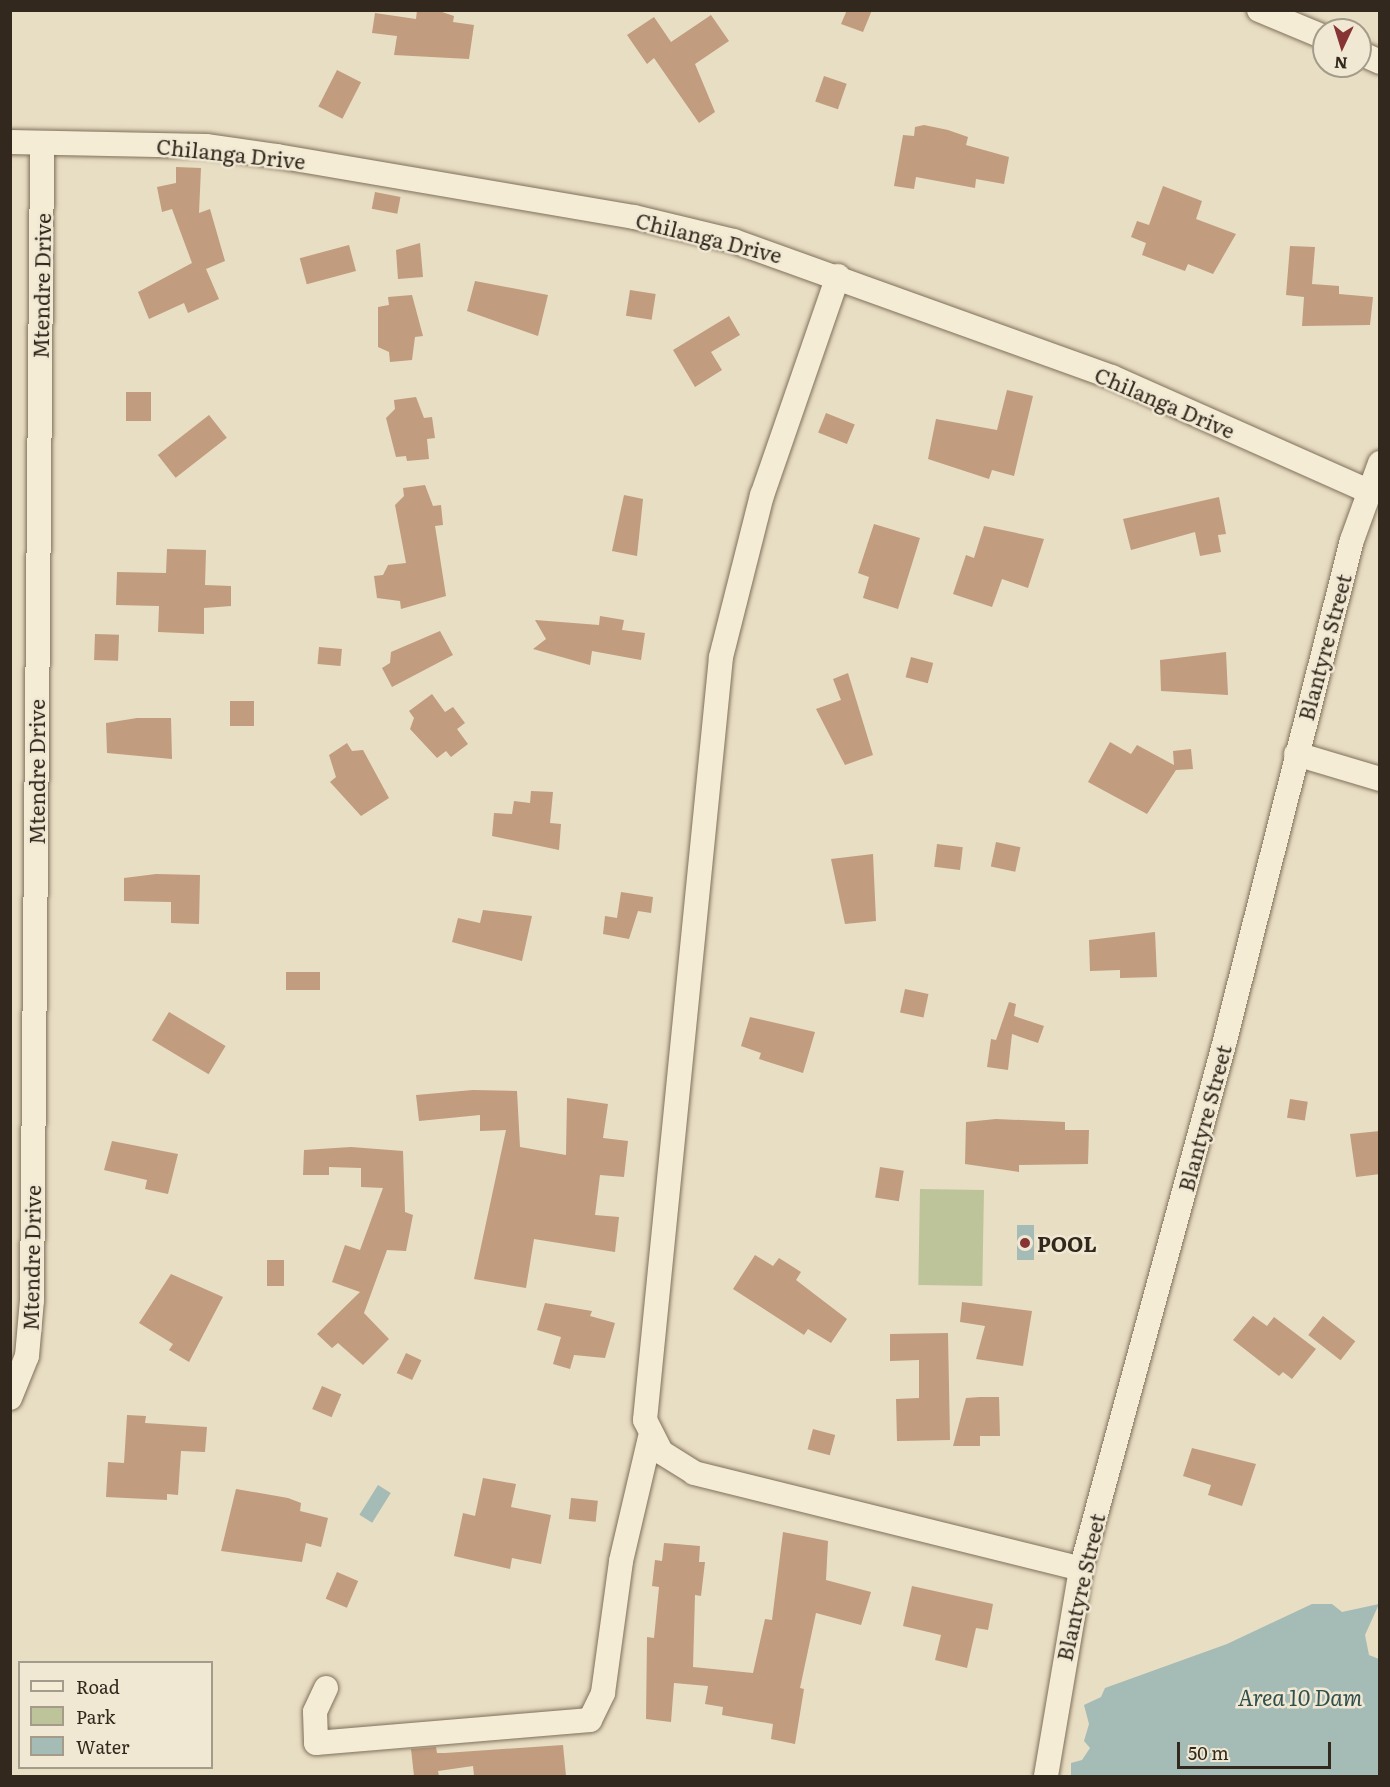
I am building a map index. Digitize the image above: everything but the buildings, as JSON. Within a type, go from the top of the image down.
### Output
[{"type":"street","points":[[1259,10],[1312,32]]},
{"type":"street","name":"Chilanga Drive","points":[[10,142],[206,146],[634,217],[734,241],[838,276],[1112,377],[1368,490]]},
{"type":"street","name":"Mtendre Drive","points":[[10,1398],[27,1356],[32,1299],[42,143]]},
{"type":"street","points":[[326,1688],[313,1720],[316,1743],[590,1720],[603,1693],[621,1561],[650,1437],[646,1401],[721,657],[762,495],[838,276]]},
{"type":"street","name":"Blantyre Street","points":[[1046,1776],[1081,1569],[1223,1048],[1296,754],[1368,490],[1380,463]]},
{"type":"street","points":[[1296,754],[1380,779]]},
{"type":"street","points":[[650,1437],[678,1464],[721,1482],[1081,1569]]},
{"type":"green space","points":[[920,1189],[984,1190],[982,1286],[918,1285]]},
{"type":"water","name":"POOL","points":[[1017,1225],[1034,1225],[1034,1260],[1017,1260]]},
{"type":"water","points":[[378,1485],[391,1493],[372,1523],[359,1515]]},
{"type":"water","name":"Area 10 Dam","points":[[1312,1604],[1332,1604],[1342,1612],[1379,1604],[1365,1635],[1369,1655],[1379,1659],[1379,1776],[1071,1776],[1071,1763],[1082,1760],[1090,1748],[1084,1741],[1089,1724],[1084,1705],[1101,1697],[1105,1688],[1227,1644]]},
{"type":"place","name":"POOL","points":[[1025,1243]]}]
